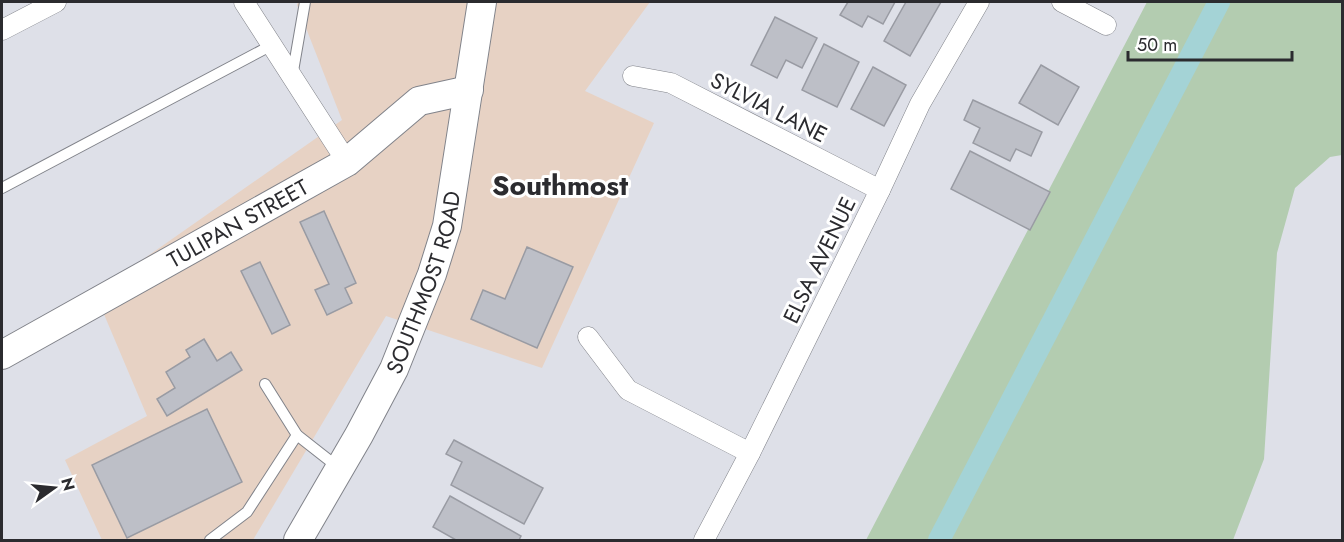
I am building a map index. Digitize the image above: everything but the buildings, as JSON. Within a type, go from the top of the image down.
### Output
[{"type":"main road","name":"SOUTHMOST ROAD","points":[[298,540],[394,369],[432,274],[447,226],[483,2]]},
{"type":"main road","name":"TULIPAN STREET","points":[[2,355],[347,162],[419,101],[470,90]]},
{"type":"street","points":[[2,30],[56,2]]},
{"type":"street","points":[[244,2],[347,162]]},
{"type":"street","name":"ELSA AVENUE","points":[[704,540],[750,453],[920,104],[979,2]]},
{"type":"street","points":[[1062,2],[1106,25]]},
{"type":"street","name":"SYLVIA LANE","points":[[633,76],[671,83],[880,190]]},
{"type":"street","points":[[588,337],[628,390],[750,453]]},
{"type":"lane","points":[[292,77],[305,2]]},
{"type":"lane","points":[[2,188],[272,45]]},
{"type":"lane","points":[[265,384],[297,435],[339,468]]},
{"type":"lane","points":[[210,540],[247,512],[297,435]]},
{"type":"shaded area","points":[[298,2],[650,2],[585,91],[654,123],[542,368],[386,316],[253,540],[102,540],[65,460],[147,416],[95,293],[342,120],[297,5]]},
{"type":"green space","points":[[1147,2],[1342,2],[1342,155],[1330,157],[1295,188],[1277,253],[1264,459],[1233,540],[866,540]]},
{"type":"waterway","points":[[939,540],[1219,2]]},
{"type":"district","name":"Southmost","points":[[560,185]]}]
